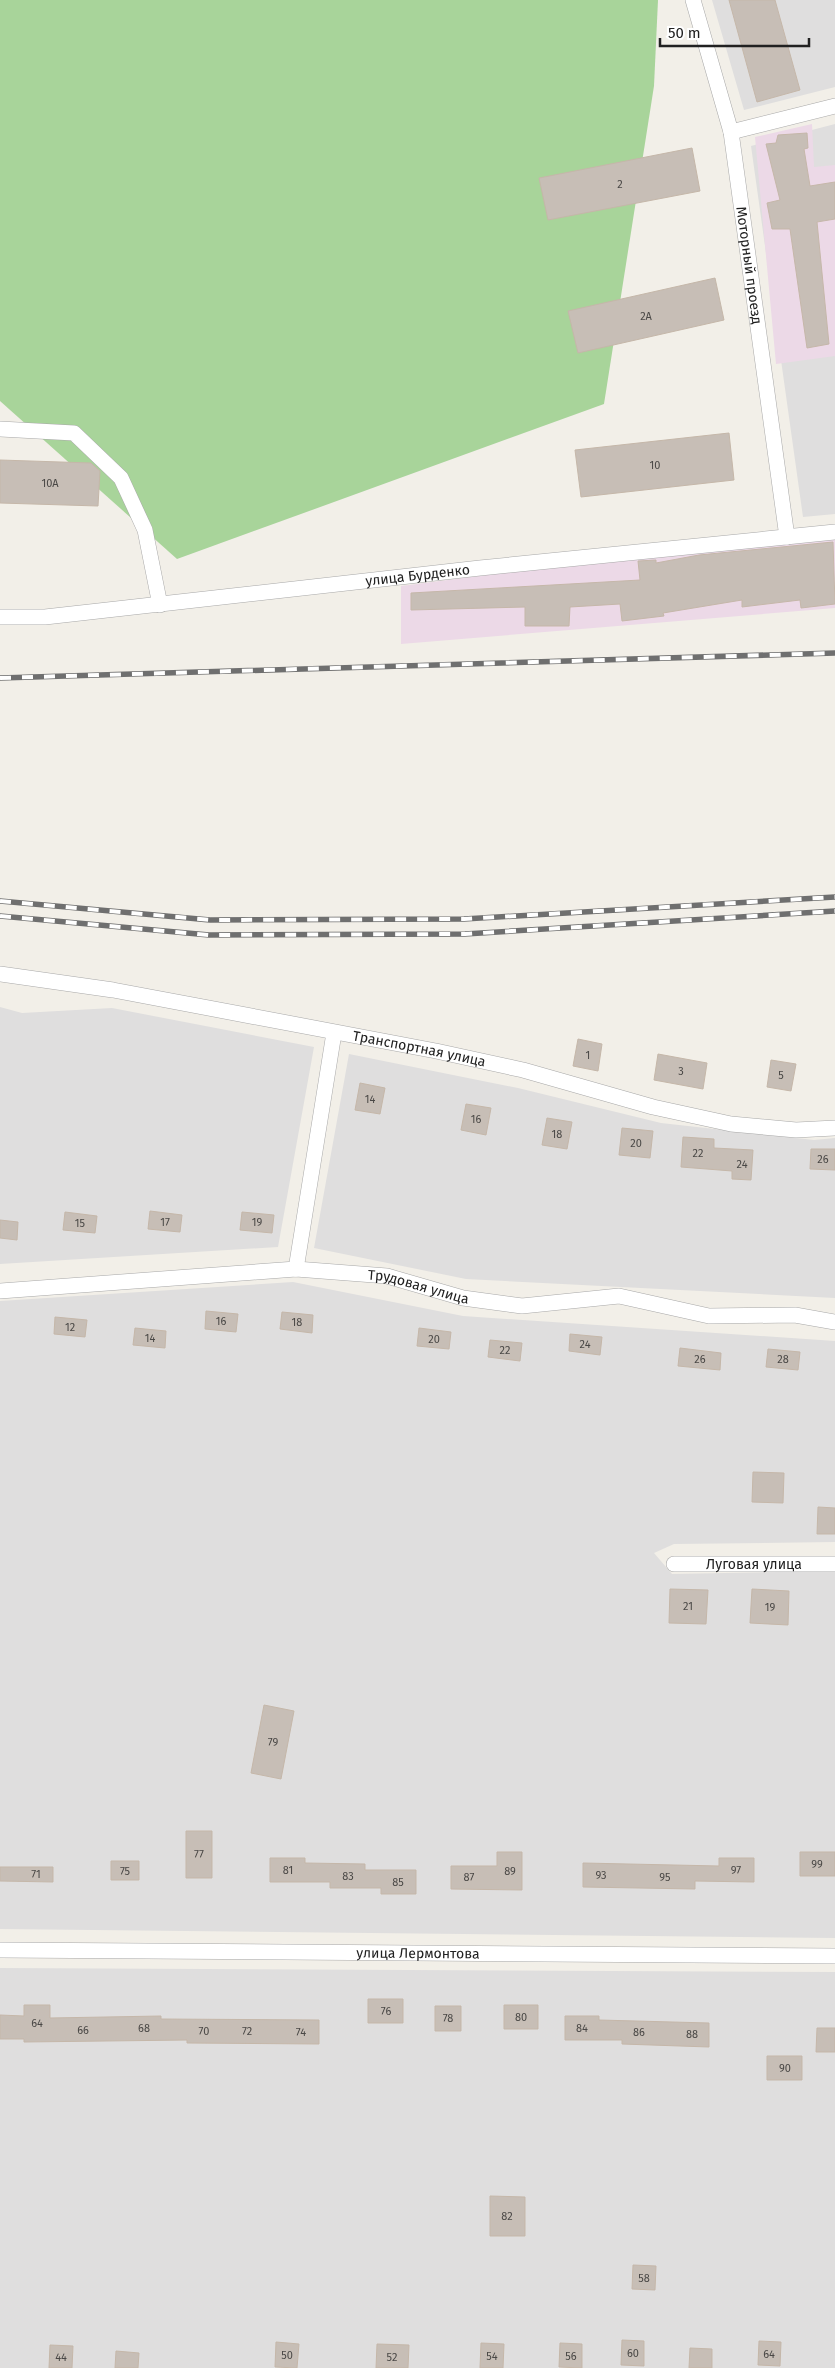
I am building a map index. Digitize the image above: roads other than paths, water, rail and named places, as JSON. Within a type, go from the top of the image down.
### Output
[{"type":"street","name":"Моторный проезд","points":[[693,0],[731,132],[787,537]]},
{"type":"street","points":[[731,132],[835,106]]},
{"type":"street","points":[[0,430],[74,433],[121,478],[145,530],[160,604]]},
{"type":"street","name":"улица Бурденко","points":[[0,617],[46,617],[488,567],[835,532]]},
{"type":"street","name":"Транспортная улица","points":[[0,974],[113,990],[523,1070],[652,1107],[731,1124],[796,1130],[835,1128]]},
{"type":"street","points":[[296,1269],[334,1033]]},
{"type":"street","name":"Трудовая улица","points":[[0,1291],[296,1269],[387,1276],[464,1298],[522,1306],[619,1296],[709,1316],[795,1316],[835,1322]]},
{"type":"street","name":"Луговая улица","points":[[674,1564],[835,1564]]},
{"type":"street","name":"улица Лермонтова","points":[[0,1950],[835,1956]]},
{"type":"railway","points":[[0,678],[835,653]]},
{"type":"railway","points":[[0,901],[210,920],[464,919],[835,897]]},
{"type":"railway","points":[[0,916],[209,935],[465,934],[835,911]]}]
